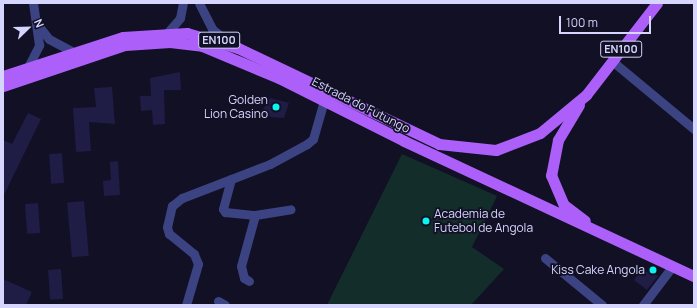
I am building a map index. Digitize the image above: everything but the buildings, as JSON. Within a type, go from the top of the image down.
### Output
[{"type":"main road","name":"Estrada do Futungo","points":[[3,76],[123,37],[168,32],[203,36],[238,48],[421,137],[469,150],[496,150],[526,141],[554,123],[586,94],[657,3]]},
{"type":"main road","name":"Estrada do Futungo","points":[[3,86],[125,45],[187,43],[236,58],[672,267],[694,276]]},
{"type":"main road","points":[[586,94],[553,152],[553,186],[571,212],[630,247]]},
{"type":"main road","points":[[672,267],[694,279]]},
{"type":"street","points":[[28,67],[39,45],[38,24],[33,3]]},
{"type":"street","points":[[168,32],[180,18],[183,3],[192,9],[199,3],[212,29],[238,48]]},
{"type":"street","points":[[38,24],[49,39],[73,52]]},
{"type":"street","points":[[612,61],[694,129]]},
{"type":"street","points":[[186,305],[198,264],[194,254],[169,234],[169,212],[182,198],[231,179],[308,144],[313,139],[324,101]]},
{"type":"street","points":[[231,179],[223,211],[256,216],[291,209]]},
{"type":"street","points":[[249,281],[244,278],[242,266],[256,216]]},
{"type":"street","points":[[545,258],[602,305]]},
{"type":"street","points":[[643,305],[672,267]]},
{"type":"green space","name":"Academia de Futebol de Angola","points":[[402,154],[497,196],[472,247],[504,269],[471,305],[327,305]]},
{"type":"place","name":"Golden Lion Casino","points":[[276,107]]},
{"type":"place","name":"Academia de Futebol de Angola","points":[[426,221]]},
{"type":"place","name":"Kiss Cake Angola","points":[[653,270]]}]
